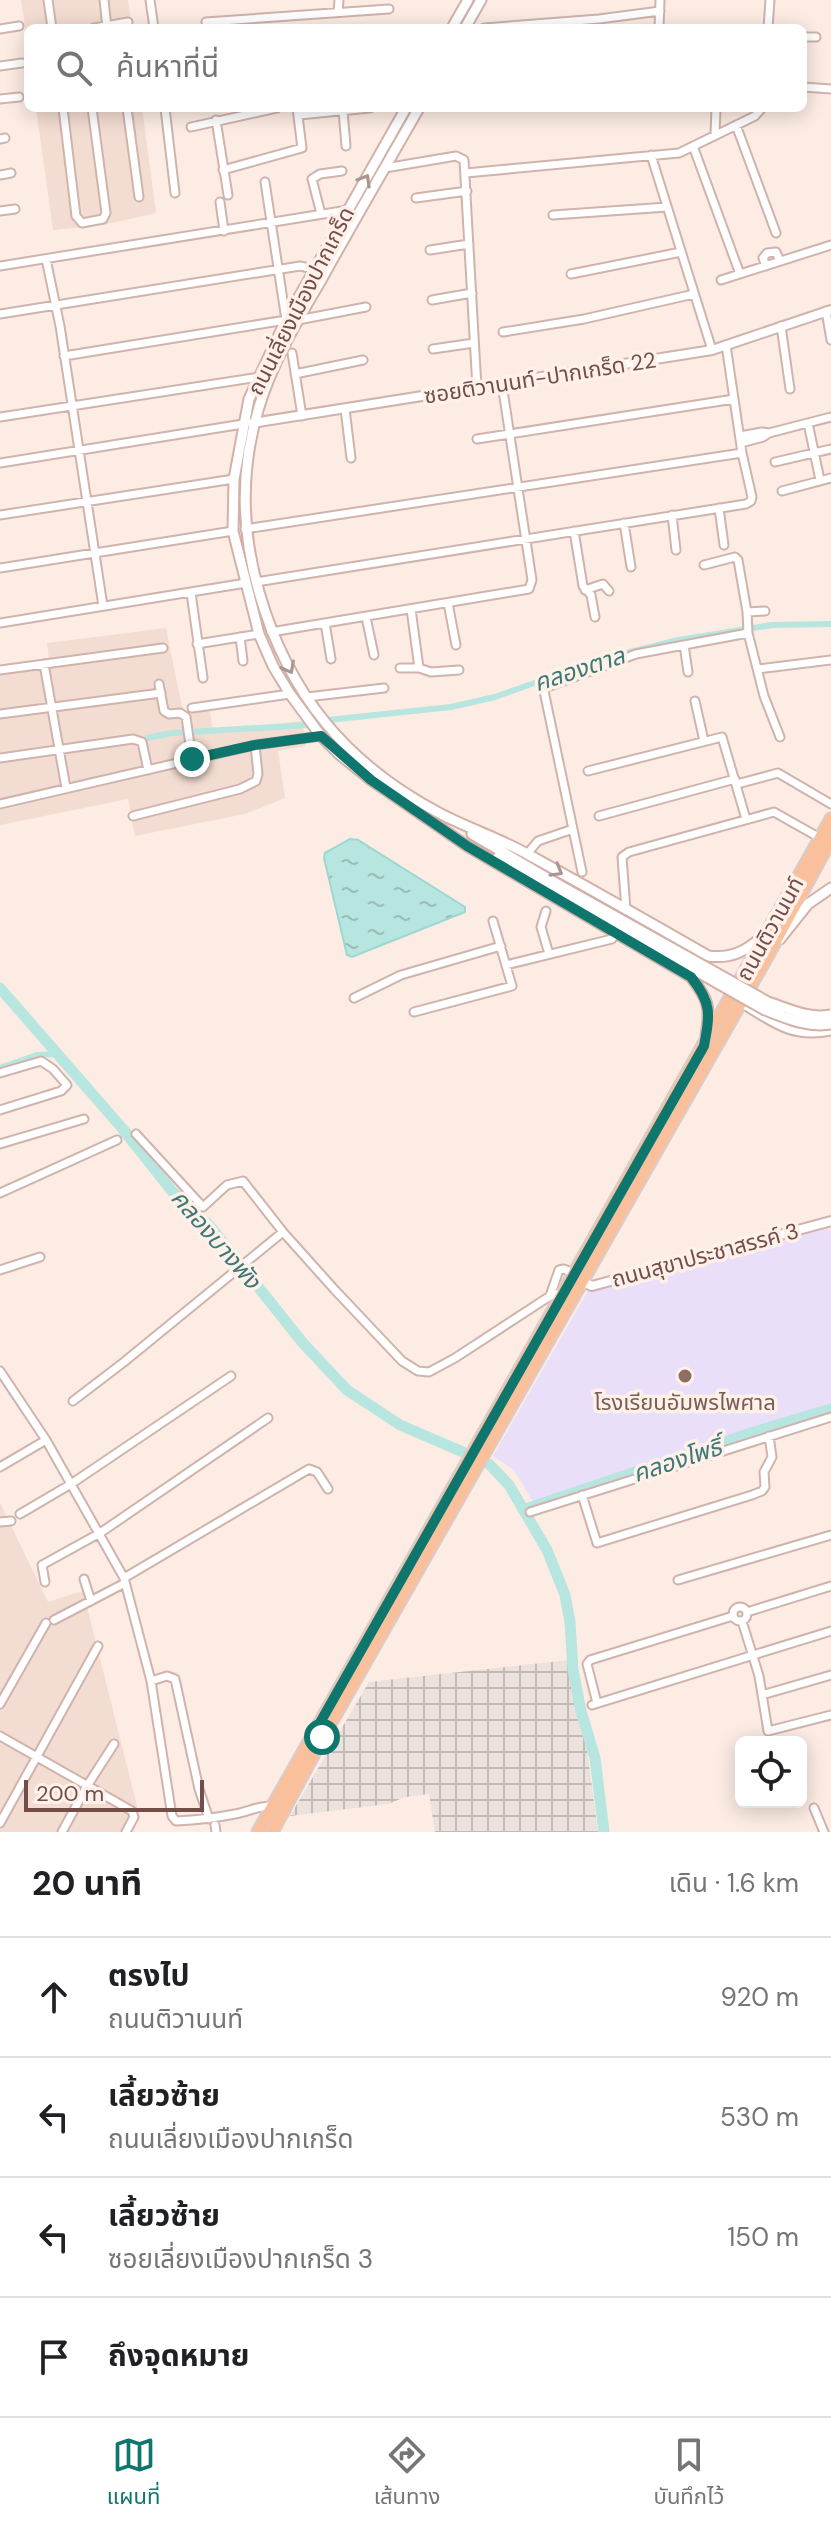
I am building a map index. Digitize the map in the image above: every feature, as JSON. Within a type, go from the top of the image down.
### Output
[{"type":"main road","points":[[454,24],[468,0]]},
{"type":"main road","points":[[467,24],[481,0]]},
{"type":"main road","name":"ถนนเลี่ยงเมืองปากเกร็ด","points":[[404,112],[286,320],[249,399],[234,479],[233,531],[251,583],[271,632],[307,697],[348,750],[376,773],[442,815],[527,854],[708,956]]},
{"type":"main road","name":"ถนนเลี่ยงเมืองปากเกร็ด","points":[[417,112],[298,320],[254,423],[244,477],[245,529],[259,634],[290,694],[321,736],[371,780],[440,827],[691,977],[706,996],[709,1013],[704,1046]]},
{"type":"main road","points":[[442,815],[558,888],[765,1010],[801,1023],[831,1024]]},
{"type":"main road","name":"ถนนติวานนท์","points":[[258,1832],[321,1730],[578,1277],[768,955],[826,839],[831,819]]},
{"type":"main road","points":[[440,827],[768,1002],[803,1015],[831,1015]]},
{"type":"main road","name":"ถนนติวานนท์","points":[[272,1832],[321,1730],[563,1293],[578,1277],[704,1046],[826,839]]},
{"type":"main road","points":[[768,955],[808,904],[831,888]]},
{"type":"main road","points":[[685,975],[700,976],[709,971],[711,962],[708,956],[734,955],[747,950],[770,930]]},
{"type":"street","points":[[48,0],[51,24]]},
{"type":"street","points":[[104,0],[107,24]]},
{"type":"street","points":[[150,0],[153,24]]},
{"type":"street","points":[[338,12],[339,0]]},
{"type":"street","points":[[659,24],[660,0]]},
{"type":"street","points":[[768,24],[770,0]]},
{"type":"street","points":[[206,22],[389,9]]},
{"type":"street","points":[[525,24],[660,11]]},
{"type":"street","points":[[120,24],[128,22]]},
{"type":"street","points":[[0,29],[19,26]]},
{"type":"street","points":[[807,37],[816,37]]},
{"type":"street","points":[[0,66],[22,63]]},
{"type":"street","points":[[807,87],[831,89]]},
{"type":"street","points":[[0,99],[19,97]]},
{"type":"street","points":[[63,112],[76,216],[82,223],[103,219],[106,213],[93,112]]},
{"type":"street","points":[[128,112],[139,197]]},
{"type":"street","points":[[165,112],[175,193]]},
{"type":"street","points":[[191,127],[257,112]]},
{"type":"street","points":[[223,170],[302,148],[298,112]]},
{"type":"street","points":[[343,112],[346,146]]},
{"type":"street","points":[[715,135],[716,112]]},
{"type":"street","points":[[466,173],[679,153],[758,112]]},
{"type":"street","points":[[216,120],[228,195]]},
{"type":"street","points":[[736,125],[776,233]]},
{"type":"street","points":[[693,146],[740,274]]},
{"type":"street","points":[[651,155],[712,350]]},
{"type":"street","points":[[385,168],[456,156],[464,160],[477,388]]},
{"type":"street","points":[[321,214],[312,179],[320,174],[342,171]]},
{"type":"street","points":[[0,175],[11,173]]},
{"type":"street","points":[[64,356],[286,320],[265,182]]},
{"type":"street","points":[[416,198],[467,191]]},
{"type":"street","points":[[220,202],[224,231]]},
{"type":"street","points":[[553,215],[667,207]]},
{"type":"street","points":[[0,211],[15,209]]},
{"type":"street","points":[[0,266],[348,210]]},
{"type":"street","points":[[430,250],[469,244]]},
{"type":"street","points":[[721,280],[831,245]]},
{"type":"street","points":[[571,274],[681,252]]},
{"type":"street","points":[[46,259],[56,305],[103,606]]},
{"type":"street","points":[[0,314],[300,266],[314,269]]},
{"type":"street","points":[[432,300],[472,293]]},
{"type":"street","points":[[503,332],[584,319],[694,294]]},
{"type":"street","points":[[298,320],[366,307]]},
{"type":"street","points":[[829,310],[831,340]]},
{"type":"street","name":"ซอยติวานนท์-ปากเกร็ด 22","points":[[243,424],[712,350],[829,310]]},
{"type":"street","points":[[781,326],[790,389]]},
{"type":"street","points":[[433,349],[474,343]]},
{"type":"street","points":[[0,623],[746,504],[751,501],[726,345]]},
{"type":"street","points":[[292,353],[302,416]]},
{"type":"street","points":[[295,374],[363,360]]},
{"type":"street","points":[[0,417],[259,377]]},
{"type":"street","points":[[271,632],[529,589],[532,580],[527,538],[502,384]]},
{"type":"street","points":[[477,439],[734,399]]},
{"type":"street","points":[[345,409],[351,458]]},
{"type":"street","points":[[740,439],[831,417]]},
{"type":"street","points":[[808,423],[820,480]]},
{"type":"street","points":[[0,463],[243,424]]},
{"type":"street","points":[[775,462],[831,449]]},
{"type":"street","points":[[245,529],[742,453]]},
{"type":"street","points":[[782,491],[831,478]]},
{"type":"street","points":[[0,515],[234,479]]},
{"type":"street","points":[[719,508],[724,545]]},
{"type":"street","points":[[672,515],[676,550]]},
{"type":"street","points":[[624,523],[631,567]]},
{"type":"street","points":[[0,568],[233,531]]},
{"type":"street","points":[[574,531],[585,590],[591,595],[595,617]]},
{"type":"street","points":[[704,565],[735,557],[738,560],[747,628],[766,701],[780,737]]},
{"type":"street","points":[[585,590],[603,584],[609,591]]},
{"type":"street","points":[[191,593],[203,678]]},
{"type":"street","points":[[448,603],[456,645]]},
{"type":"street","points":[[411,609],[419,668]]},
{"type":"street","points":[[747,612],[765,611]]},
{"type":"street","points":[[366,617],[374,655]]},
{"type":"street","points":[[325,623],[331,659]]},
{"type":"street","points":[[582,872],[544,691],[547,687],[636,654],[747,628]]},
{"type":"street","points":[[197,644],[259,634]]},
{"type":"street","points":[[240,637],[243,661]]},
{"type":"street","points":[[684,645],[688,672]]},
{"type":"street","points":[[0,670],[163,648]]},
{"type":"street","points":[[758,669],[831,660]]},
{"type":"street","points":[[44,664],[66,788]]},
{"type":"street","points":[[400,668],[419,668],[431,672],[459,670]]},
{"type":"street","points":[[159,684],[166,713],[180,713],[186,717],[192,759]]},
{"type":"street","points":[[307,697],[384,688]]},
{"type":"street","points":[[0,714],[161,693]]},
{"type":"street","points":[[192,708],[290,694]]},
{"type":"street","points":[[695,701],[704,741]]},
{"type":"street","points":[[0,804],[255,745],[321,736]]},
{"type":"street","points":[[588,771],[722,737],[746,819]]},
{"type":"street","points":[[0,758],[139,740],[148,770]]},
{"type":"street","points":[[133,816],[240,789],[256,781],[255,745]]},
{"type":"street","points":[[599,816],[778,773],[831,804]]},
{"type":"street","points":[[626,910],[622,857],[625,854],[777,812],[826,839]]},
{"type":"street","points":[[527,854],[538,841],[573,829]]},
{"type":"street","points":[[546,911],[541,925],[549,954]]},
{"type":"street","points":[[414,1012],[510,987],[512,984],[493,921]]},
{"type":"street","points":[[506,965],[612,939],[615,934]]},
{"type":"street","points":[[354,998],[401,975],[501,946]]},
{"type":"street","points":[[739,1002],[795,1033],[812,1035],[831,1031]]},
{"type":"street","points":[[0,1073],[41,1061],[67,1085],[61,1091],[0,1110]]},
{"type":"street","points":[[0,1144],[84,1119]]},
{"type":"street","points":[[136,1134],[203,1207],[227,1185],[243,1181],[283,1232],[402,1361],[418,1371],[429,1372],[550,1296],[563,1293]]},
{"type":"street","points":[[0,1193],[117,1140]]},
{"type":"street","name":"ถนนสุขาประชาสรรค์ 3","points":[[578,1277],[592,1286],[831,1221]]},
{"type":"street","points":[[73,1401],[283,1232]]},
{"type":"street","points":[[0,1270],[40,1257]]},
{"type":"street","points":[[550,1296],[559,1270],[564,1269],[578,1277]]},
{"type":"street","points":[[0,1371],[46,1440],[125,1581],[151,1681],[172,1816],[176,1821],[213,1825],[263,1805],[273,1806]]},
{"type":"street","points":[[20,1514],[71,1484],[231,1376]]},
{"type":"street","points":[[530,1512],[831,1417]]},
{"type":"street","points":[[45,1582],[42,1565],[100,1533],[268,1418]]},
{"type":"street","points":[[582,1495],[597,1543],[740,1499],[764,1490],[764,1472],[772,1457],[769,1436]]},
{"type":"street","points":[[0,1467],[46,1440]]},
{"type":"street","points":[[0,1704],[50,1621],[91,1601],[309,1469],[317,1472],[328,1489]]},
{"type":"street","points":[[0,1522],[11,1521]]},
{"type":"street","points":[[678,1580],[831,1535]]},
{"type":"street","points":[[84,1579],[91,1601]]},
{"type":"street","points":[[747,1612],[831,1586]]},
{"type":"street","points":[[738,1607],[747,1612],[747,1618],[742,1621],[737,1621],[733,1616],[738,1607]]},
{"type":"street","points":[[733,1616],[590,1660],[587,1664],[594,1704],[831,1631]]},
{"type":"street","points":[[742,1621],[753,1656],[768,1731],[831,1715]]},
{"type":"street","points":[[0,1823],[98,1646]]},
{"type":"street","points":[[762,1695],[831,1675]]},
{"type":"street","points":[[151,1681],[167,1676],[175,1679],[199,1789],[213,1825]]},
{"type":"street","points":[[0,1736],[132,1811],[134,1817],[126,1832]]},
{"type":"street","points":[[62,1832],[114,1744]]},
{"type":"street","points":[[814,1808],[824,1832]]},
{"type":"shaded area","points":[[21,0],[128,0],[131,24],[25,24]]},
{"type":"shaded area","points":[[37,112],[143,112],[156,213],[103,225],[53,230]]},
{"type":"shaded area","points":[[166,628],[183,712],[209,706],[213,731],[302,721],[306,746],[278,751],[285,798],[245,814],[135,836],[128,799],[0,825],[0,665],[49,660],[47,643]]},
{"type":"shaded area","name":"โรงเรียนอัมพรไพศาล","points":[[829,1226],[831,1408],[533,1502],[514,1470],[493,1456],[588,1291]]},
{"type":"shaded area","points":[[0,1503],[48,1602],[83,1591],[140,1818],[131,1832],[0,1832]]},
{"type":"shaded area","points":[[569,1660],[586,1742],[598,1832],[435,1832],[429,1794],[405,1797],[388,1804],[290,1816],[369,1682]]},
{"type":"water","points":[[350,839],[358,840],[465,907],[465,912],[352,957],[347,955],[324,858],[325,853]]},
{"type":"waterway","name":"คลองตาล","points":[[328,720],[451,707],[495,697],[599,660],[678,640],[772,625],[831,624]]},
{"type":"waterway","name":"คลองตาล","points":[[147,738],[172,733],[309,725]]},
{"type":"waterway","name":"คลองบางพัง","points":[[0,988],[122,1128],[172,1191],[209,1225],[302,1342],[347,1390],[400,1425],[463,1452]]},
{"type":"waterway","points":[[0,1068],[37,1055],[56,1054]]},
{"type":"waterway","name":"คลองโพธิ์","points":[[523,1510],[831,1409]]},
{"type":"waterway","name":"คลองบางพัง","points":[[489,1464],[509,1485],[547,1550],[565,1595],[573,1670],[595,1758],[604,1832]]},
{"type":"place","name":"โรงเรียนอัมพรไพศาล","points":[[685,1376]]},
{"type":"route","points":[[192,759],[255,745],[321,736],[371,780],[467,846],[691,977],[706,996],[709,1013],[704,1046],[317,1728],[325,1733],[322,1737]]}]
